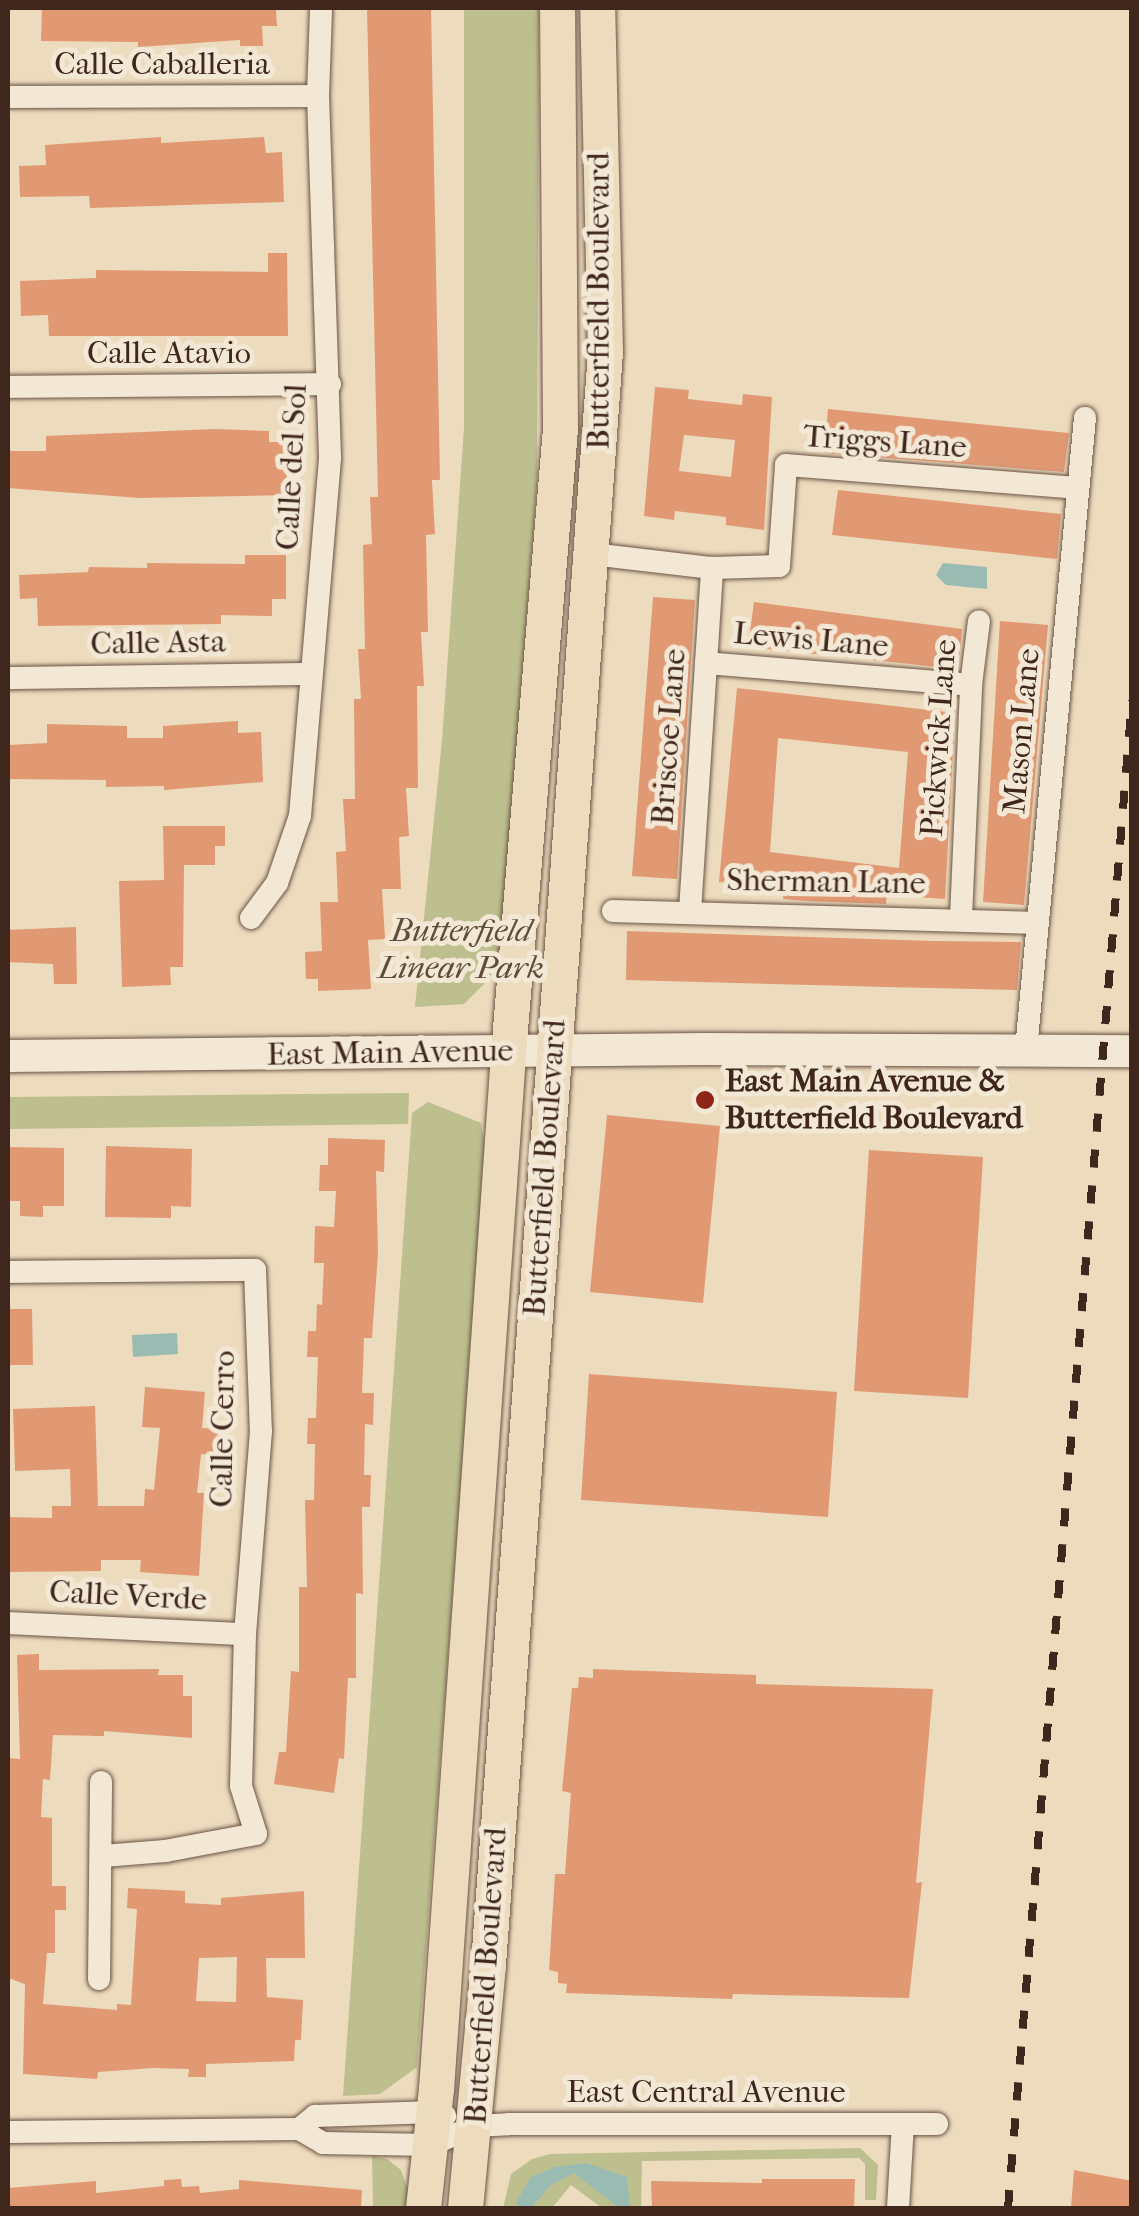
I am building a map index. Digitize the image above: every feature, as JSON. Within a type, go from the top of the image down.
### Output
[{"type":"main road","name":"Butterfield Boulevard","points":[[423,2208],[432,2128],[508,1053],[563,371],[557,8]]},
{"type":"main road","name":"Butterfield Boulevard","points":[[465,2208],[475,2126],[605,352],[597,8]]},
{"type":"main road","name":"East Main Avenue","points":[[8,1056],[554,1050],[1132,1050]]},
{"type":"street","name":"Calle del Sol","points":[[252,918],[276,883],[300,816],[330,457],[318,96],[321,8]]},
{"type":"street","name":"Calle Caballeria","points":[[8,97],[318,96]]},
{"type":"street","name":"Calle Atavio","points":[[8,387],[330,384]]},
{"type":"street","name":"Mason Lane","points":[[1026,1050],[1085,418]]},
{"type":"street","name":"Triggs Lane","points":[[712,568],[779,566],[786,465],[1078,488]]},
{"type":"street","points":[[592,554],[712,568]]},
{"type":"street","name":"Briscoe Lane","points":[[690,912],[712,568]]},
{"type":"street","name":"Pickwick Lane","points":[[962,918],[971,686],[979,621]]},
{"type":"street","name":"Lewis Lane","points":[[706,664],[971,686]]},
{"type":"street","name":"Calle Asta","points":[[8,678],[310,674]]},
{"type":"street","name":"Sherman Lane","points":[[613,911],[1037,923]]},
{"type":"street","name":"Calle Cerro","points":[[8,1272],[255,1270],[260,1431],[245,1634],[240,1786],[256,1834],[165,1851],[103,1856]]},
{"type":"street","name":"Calle Verde","points":[[8,1623],[245,1634]]},
{"type":"street","points":[[98,1979],[103,1856],[101,1782]]},
{"type":"street","name":"East Central Avenue","points":[[298,2129],[314,2116],[432,2128],[475,2126]]},
{"type":"street","points":[[898,2208],[903,2124]]},
{"type":"street","name":"East Central Avenue","points":[[8,2132],[298,2129],[323,2142],[475,2126],[937,2124]]},
{"type":"green space","name":"Butterfield Linear Park","points":[[464,8],[539,8],[537,485],[499,969],[464,1004],[415,1007],[442,740],[464,428]]},
{"type":"green space","points":[[409,1093],[408,1124],[8,1129],[8,1097]]},
{"type":"green space","points":[[428,1102],[481,1123],[486,1154],[417,2067],[380,2094],[343,2096],[412,1113]]},
{"type":"green space","points":[[860,2148],[878,2165],[876,2200],[865,2200],[865,2164],[859,2158],[642,2161],[641,2208],[602,2208],[571,2185],[552,2208],[503,2208],[511,2174],[532,2159],[550,2154]]},
{"type":"green space","points":[[372,2156],[387,2159],[401,2170],[408,2190],[405,2208],[373,2208]]},
{"type":"water","points":[[943,563],[987,567],[987,589],[946,585],[936,575]]},
{"type":"water","points":[[177,1333],[178,1354],[133,1357],[132,1335]]},
{"type":"water","points":[[586,2163],[627,2177],[630,2208],[619,2208],[574,2173],[551,2185],[531,2208],[521,2208],[516,2203],[531,2177],[555,2167]]},
{"type":"building","points":[[42,8],[276,8],[277,26],[262,26],[263,46],[240,46],[240,40],[138,47],[138,42],[41,41]]},
{"type":"building","points":[[367,8],[431,8],[440,480],[432,480],[435,534],[426,535],[428,632],[421,632],[424,686],[417,686],[418,788],[406,788],[409,836],[399,837],[401,889],[382,889],[385,939],[368,940],[371,989],[318,991],[318,979],[306,979],[305,952],[322,951],[320,902],[338,902],[336,852],[346,851],[343,799],[355,799],[354,699],[361,699],[358,649],[365,649],[363,545],[372,544],[370,497],[378,497]]},
{"type":"building","points":[[161,137],[161,143],[264,137],[266,153],[282,152],[284,202],[90,208],[89,196],[20,197],[19,166],[46,165],[45,145]]},
{"type":"building","points":[[268,253],[287,253],[288,336],[49,336],[48,315],[21,316],[20,281],[96,278],[96,270],[268,272]]},
{"type":"building","points":[[655,387],[689,390],[688,399],[742,405],[743,394],[772,397],[764,530],[726,525],[726,517],[675,511],[674,520],[644,516]],"holes":[[[684,435],[735,440],[731,477],[679,471]]]},
{"type":"building","points":[[828,409],[1069,433],[1064,472],[824,453]]},
{"type":"building","points":[[215,429],[269,431],[269,442],[286,442],[287,495],[139,498],[8,488],[8,451],[46,451],[46,436]]},
{"type":"building","points":[[838,490],[1061,514],[1057,559],[832,535]]},
{"type":"building","points":[[245,555],[286,555],[286,599],[272,599],[272,616],[221,615],[221,624],[38,626],[37,598],[20,599],[19,575],[88,572],[89,567],[147,568],[147,563],[245,564]]},
{"type":"building","points":[[653,597],[695,600],[677,879],[632,876]]},
{"type":"building","points":[[754,602],[962,629],[958,669],[748,647]]},
{"type":"building","points":[[1000,621],[1048,625],[1024,905],[983,902]]},
{"type":"building","points":[[737,688],[955,713],[945,899],[887,895],[886,904],[806,901],[783,899],[784,887],[719,882]],"holes":[[[778,738],[908,752],[899,868],[770,852]]]},
{"type":"building","points":[[238,721],[238,733],[261,732],[263,782],[164,790],[164,786],[106,787],[106,780],[8,779],[8,745],[47,743],[47,724],[127,726],[127,738],[163,738],[163,726]]},
{"type":"building","points":[[163,826],[225,826],[225,846],[215,846],[215,865],[184,865],[183,967],[170,967],[171,985],[122,987],[119,881],[164,880]]},
{"type":"building","points":[[76,927],[77,984],[54,984],[53,964],[8,962],[8,930]]},
{"type":"building","points":[[627,931],[1021,942],[1017,990],[626,980]]},
{"type":"building","points":[[607,1115],[720,1126],[703,1303],[590,1292]]},
{"type":"building","points":[[328,1138],[385,1140],[384,1172],[376,1171],[378,1253],[372,1338],[364,1338],[362,1393],[374,1393],[373,1425],[365,1424],[364,1475],[371,1475],[370,1507],[362,1507],[363,1594],[356,1593],[356,1678],[348,1678],[344,1759],[339,1758],[334,1793],[274,1784],[279,1752],[286,1752],[291,1671],[299,1672],[299,1587],[307,1587],[305,1500],[314,1500],[315,1444],[307,1444],[308,1418],[316,1418],[318,1357],[307,1357],[308,1331],[316,1331],[317,1304],[322,1305],[324,1263],[314,1263],[315,1226],[334,1227],[336,1191],[319,1191],[320,1165],[328,1165]]},
{"type":"building","points":[[106,1146],[192,1149],[191,1207],[171,1206],[171,1218],[105,1217]]},
{"type":"building","points":[[8,1147],[64,1148],[64,1206],[43,1206],[43,1217],[20,1216],[20,1201],[8,1201]]},
{"type":"building","points":[[869,1150],[983,1157],[968,1398],[854,1391]]},
{"type":"building","points":[[8,1309],[32,1309],[33,1365],[8,1365]]},
{"type":"building","points":[[589,1374],[837,1392],[828,1517],[581,1500]]},
{"type":"building","points":[[145,1387],[205,1392],[202,1428],[222,1429],[219,1456],[201,1454],[197,1493],[204,1493],[199,1576],[140,1572],[141,1560],[101,1560],[101,1571],[8,1572],[8,1517],[52,1518],[52,1506],[71,1506],[70,1469],[15,1471],[13,1409],[95,1406],[98,1506],[144,1506],[145,1489],[154,1490],[160,1428],[142,1427]]},
{"type":"building","points":[[39,1654],[39,1670],[159,1669],[158,1675],[183,1675],[183,1696],[192,1696],[192,1738],[104,1731],[104,1736],[53,1735],[50,1780],[43,1779],[41,1817],[52,1818],[52,1886],[66,1886],[66,1910],[55,1910],[55,1953],[47,1953],[43,2004],[117,2010],[117,2004],[131,2005],[137,1909],[127,1908],[128,1888],[185,1891],[185,1903],[221,1905],[221,1898],[304,1891],[305,1958],[266,1958],[267,1997],[303,2000],[301,2040],[295,2040],[294,2061],[206,2064],[206,2077],[188,2077],[189,2069],[153,2068],[98,2072],[97,2079],[23,2074],[25,1984],[8,1978],[8,1758],[20,1759],[17,1655]],"holes":[[[237,1957],[236,2002],[196,2001],[199,1958]]]},
{"type":"building","points":[[593,1669],[756,1675],[756,1684],[933,1689],[916,1883],[922,1882],[909,1998],[733,1994],[732,1999],[566,1993],[567,1984],[558,1983],[558,1972],[549,1970],[555,1874],[565,1874],[571,1793],[562,1791],[572,1688],[578,1688],[579,1677],[593,1678]]},
{"type":"building","points":[[1074,2170],[1132,2181],[1132,2208],[1071,2208]]},
{"type":"building","points":[[181,2179],[182,2187],[199,2186],[200,2193],[239,2189],[239,2180],[362,2190],[361,2208],[8,2208],[8,2188],[96,2181],[96,2193],[164,2186],[164,2180]]},
{"type":"building","points":[[762,2179],[855,2179],[854,2208],[652,2208],[651,2181],[762,2183]]},
{"type":"railway","points":[[1008,2208],[1132,700]]},
{"type":"place","name":"East Main Avenue & Butterfield Boulevard","points":[[705,1100]]}]
